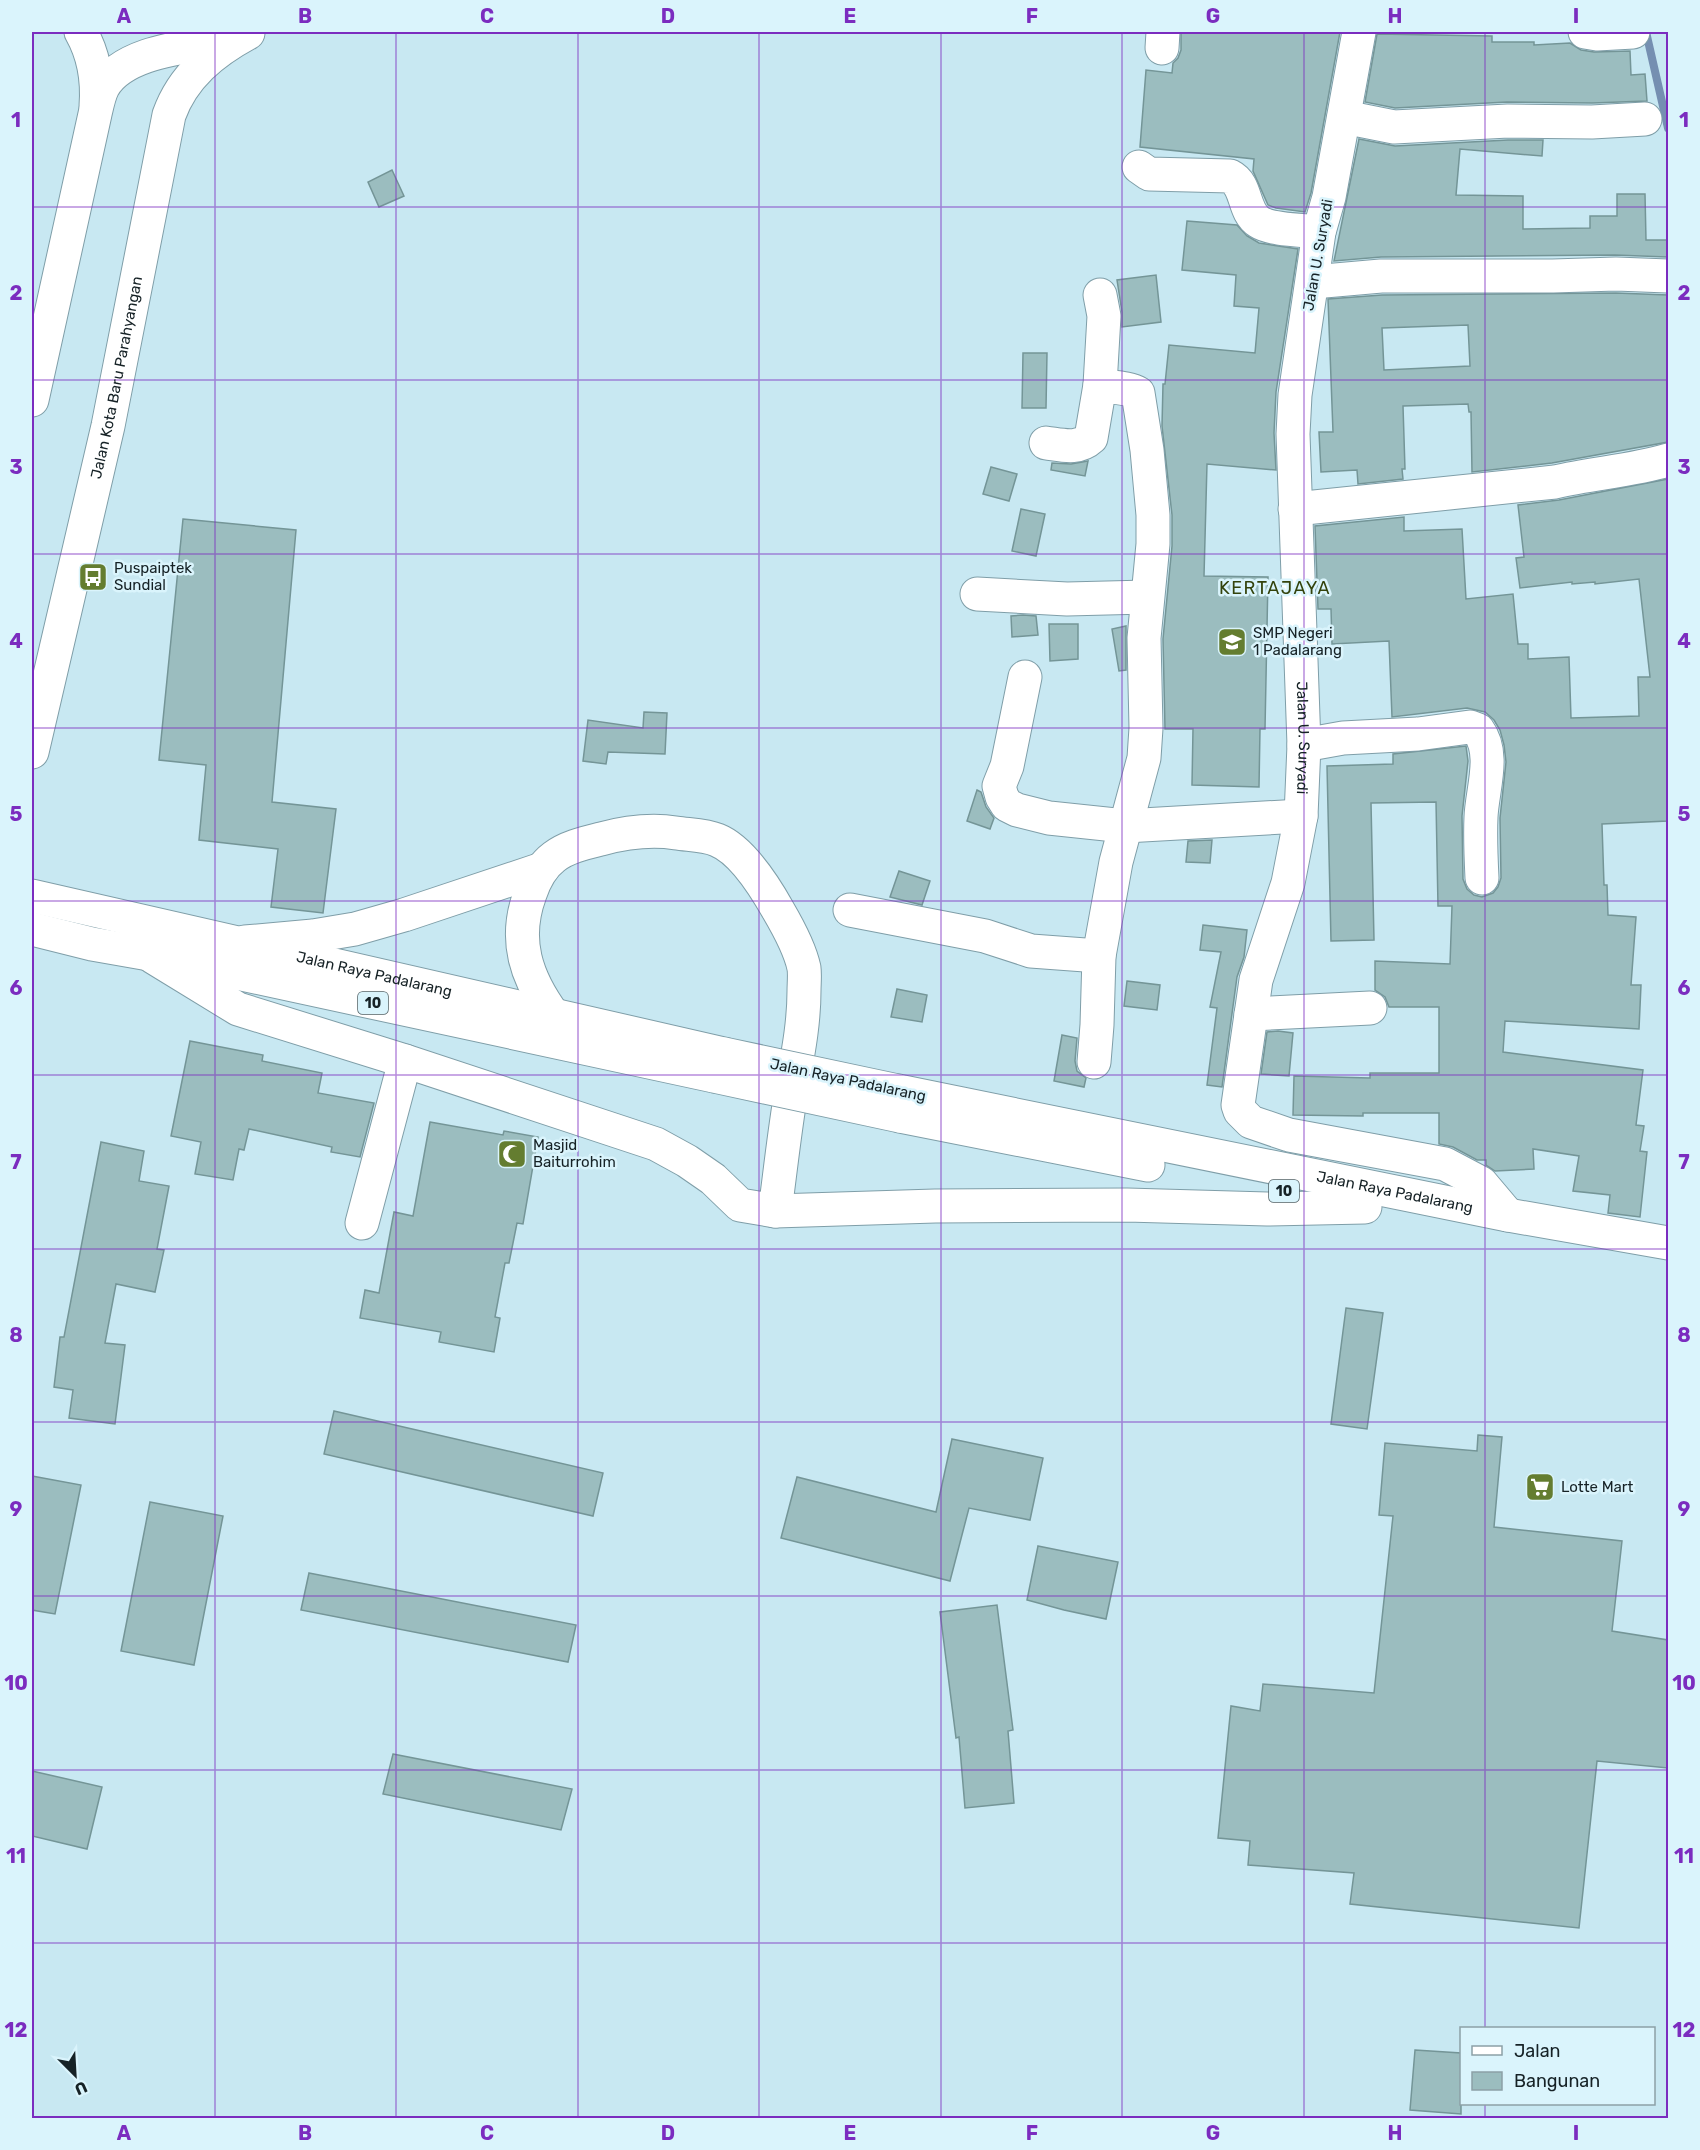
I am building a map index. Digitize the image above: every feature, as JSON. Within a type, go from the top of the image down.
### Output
[{"type":"main road","points":[[81,32],[90,51],[95,70],[97,93],[95,114]]},
{"type":"main road","name":"Jalan Kota Baru Parahyangan","points":[[32,400],[95,114],[103,87],[111,76],[125,65],[145,56],[250,32]]},
{"type":"main road","name":"Jalan Kota Baru Parahyangan","points":[[32,752],[108,426],[169,115],[183,86],[200,66],[218,51],[250,32]]},
{"type":"main road","points":[[1358,32],[1380,32]]},
{"type":"main road","name":"Jalan U. Suryadi","points":[[1358,32],[1329,197],[1319,232],[1295,395],[1293,434],[1304,745],[1301,816],[1288,883],[1256,980],[1238,1097],[1240,1111],[1251,1122],[1289,1135],[1445,1164],[1481,1183],[1508,1215]]},
{"type":"main road","points":[[1586,32],[1597,34],[1633,32]]},
{"type":"main road","points":[[1344,117],[1394,127],[1508,121],[1592,122],[1646,119]]},
{"type":"main road","points":[[1139,167],[1149,174],[1230,176],[1240,184],[1251,213],[1257,221],[1269,226],[1319,232]]},
{"type":"main road","points":[[1313,282],[1381,276],[1668,276]]},
{"type":"main road","points":[[1046,443],[1075,446],[1082,445],[1091,438],[1100,385],[1104,316],[1100,295]]},
{"type":"main road","points":[[1094,1062],[1099,956],[1106,913],[1125,826],[1144,758],[1146,728],[1144,638],[1153,544],[1153,515],[1140,396],[1135,390],[1120,390],[1100,385]]},
{"type":"main road","points":[[1295,509],[1555,482],[1588,474],[1633,470],[1668,460]]},
{"type":"main road","points":[[977,594],[1067,599],[1147,597]]},
{"type":"main road","points":[[1025,677],[1006,766],[999,786],[1007,805],[1028,814],[1049,818],[1125,826],[1301,816]]},
{"type":"main road","points":[[1304,745],[1343,738],[1418,734],[1470,727],[1478,730],[1485,743],[1487,761],[1481,820],[1482,878]]},
{"type":"main road","points":[[554,1016],[538,995],[523,949],[521,926],[524,911],[542,869],[555,856],[574,846],[636,831],[658,831],[717,840],[748,865],[760,879],[784,920],[804,968],[801,1039],[790,1099],[775,1211]]},
{"type":"main road","points":[[234,943],[312,936],[356,929],[415,912],[542,869]]},
{"type":"main road","name":"Jalan Raya Padalarang","points":[[32,896],[554,1016],[719,1065]]},
{"type":"main road","points":[[850,910],[985,936],[1031,951],[1099,956]]},
{"type":"main road","name":"Jalan Raya Padalarang","points":[[32,929],[92,944],[719,1065],[1365,1207],[1668,1266]]},
{"type":"main road","points":[[149,954],[238,1009],[405,1061],[656,1144],[713,1179],[740,1205],[775,1211],[935,1206],[1127,1205],[1267,1209],[1365,1207]]},
{"type":"main road","points":[[1251,1014],[1370,1008]]},
{"type":"main road","points":[[362,1223],[405,1061]]},
{"type":"main road","name":"Jalan Raya Padalarang","points":[[899,1104],[1668,1243]]},
{"type":"building","points":[[1181,32],[1340,32],[1311,193],[1305,212],[1268,205],[1253,171],[1254,159],[1140,147],[1146,70],[1172,73],[1173,63],[1181,50]]},
{"type":"building","points":[[1377,34],[1492,36],[1492,42],[1534,42],[1534,45],[1570,43],[1581,50],[1594,52],[1630,51],[1631,75],[1645,74],[1647,101],[1507,102],[1395,108],[1365,102]]},
{"type":"building","points":[[1359,139],[1395,146],[1543,140],[1542,156],[1460,149],[1456,195],[1523,196],[1523,229],[1590,228],[1590,216],[1617,216],[1617,194],[1645,194],[1646,240],[1667,240],[1667,257],[1615,255],[1381,257],[1334,261]]},
{"type":"building","points":[[392,170],[404,196],[379,207],[368,182]]},
{"type":"building","points":[[1187,221],[1237,225],[1247,236],[1259,243],[1298,249],[1276,392],[1274,433],[1276,470],[1207,464],[1204,576],[1268,577],[1265,729],[1260,729],[1259,787],[1192,785],[1193,729],[1165,729],[1163,639],[1172,546],[1172,515],[1162,426],[1163,384],[1165,384],[1169,345],[1255,353],[1259,308],[1234,306],[1236,275],[1182,270]]},
{"type":"building","points":[[1156,275],[1161,322],[1122,327],[1117,280]]},
{"type":"building","points":[[1616,293],[1668,295],[1668,442],[1552,463],[1472,472],[1471,412],[1469,412],[1468,404],[1403,406],[1405,469],[1402,469],[1403,479],[1358,484],[1357,470],[1321,472],[1319,432],[1333,432],[1328,299],[1382,295]],"holes":[[[1468,325],[1470,366],[1384,370],[1382,328]]]},
{"type":"building","points":[[1023,353],[1047,353],[1046,408],[1022,408]]},
{"type":"building","points":[[1088,461],[1085,476],[1051,470],[1052,463],[1071,464]]},
{"type":"building","points":[[991,467],[1017,474],[1009,501],[983,494]]},
{"type":"building","points":[[1668,479],[1668,821],[1602,824],[1604,885],[1607,885],[1608,915],[1636,917],[1631,985],[1641,985],[1639,1029],[1505,1021],[1503,1052],[1643,1070],[1636,1125],[1644,1126],[1640,1151],[1647,1152],[1640,1217],[1608,1213],[1610,1195],[1573,1191],[1579,1156],[1533,1149],[1534,1169],[1495,1171],[1486,1165],[1486,1160],[1477,1160],[1453,1147],[1439,1144],[1439,1113],[1363,1113],[1363,1116],[1293,1115],[1294,1076],[1370,1078],[1370,1073],[1439,1073],[1439,1007],[1389,1007],[1385,997],[1375,990],[1375,961],[1450,964],[1452,906],[1438,906],[1436,802],[1371,803],[1374,940],[1331,941],[1327,766],[1393,764],[1393,754],[1466,746],[1468,761],[1462,816],[1463,879],[1467,889],[1474,895],[1482,897],[1493,893],[1501,878],[1500,818],[1506,762],[1500,730],[1485,712],[1467,708],[1392,717],[1389,641],[1332,644],[1331,609],[1318,609],[1315,526],[1404,517],[1404,531],[1462,529],[1466,599],[1513,594],[1518,644],[1528,644],[1528,659],[1569,657],[1571,718],[1639,716],[1638,677],[1650,677],[1639,579],[1595,584],[1595,582],[1572,584],[1572,582],[1520,588],[1516,558],[1524,557],[1518,505],[1559,500]]},
{"type":"building","points":[[1021,509],[1045,514],[1036,556],[1012,551]]},
{"type":"building","points":[[183,519],[296,530],[272,802],[336,809],[323,913],[271,907],[278,849],[199,840],[206,765],[159,760]]},
{"type":"building","points":[[1011,616],[1036,616],[1038,635],[1012,637]]},
{"type":"building","points":[[1049,624],[1078,624],[1078,659],[1050,661]]},
{"type":"building","points":[[1126,626],[1126,670],[1119,671],[1112,629]]},
{"type":"building","points":[[644,712],[667,713],[665,754],[608,752],[606,764],[583,761],[588,720],[643,728]]},
{"type":"building","points":[[977,790],[981,792],[986,807],[994,818],[990,829],[967,821]]},
{"type":"building","points":[[1212,840],[1210,863],[1186,862],[1188,841]]},
{"type":"building","points":[[899,871],[930,881],[922,905],[890,897]]},
{"type":"building","points":[[1203,925],[1247,930],[1244,957],[1237,977],[1222,1087],[1207,1085],[1217,1008],[1210,1007],[1221,952],[1200,950]]},
{"type":"building","points":[[1127,981],[1160,985],[1157,1010],[1124,1006]]},
{"type":"building","points":[[897,989],[927,995],[922,1022],[891,1017]]},
{"type":"building","points":[[1267,1032],[1293,1033],[1289,1076],[1261,1074]]},
{"type":"building","points":[[1062,1035],[1077,1038],[1075,1061],[1077,1071],[1086,1078],[1084,1087],[1054,1081]]},
{"type":"building","points":[[190,1041],[263,1055],[262,1061],[322,1073],[318,1093],[374,1103],[360,1157],[331,1152],[332,1147],[249,1129],[244,1150],[239,1149],[233,1180],[195,1174],[201,1142],[171,1136]]},
{"type":"building","points":[[430,1122],[503,1135],[504,1131],[538,1137],[523,1224],[517,1223],[509,1263],[505,1263],[495,1317],[500,1318],[494,1352],[439,1342],[441,1332],[360,1318],[365,1290],[379,1293],[394,1212],[413,1216]]},
{"type":"building","points":[[101,1142],[144,1151],[139,1181],[169,1186],[157,1249],[164,1250],[155,1292],[116,1284],[105,1343],[125,1345],[115,1424],[69,1418],[73,1390],[54,1387],[60,1337],[64,1337]]},
{"type":"building","points":[[1346,1308],[1383,1313],[1367,1429],[1331,1424]]},
{"type":"building","points":[[334,1411],[603,1473],[593,1516],[324,1454]]},
{"type":"building","points":[[1478,1435],[1502,1437],[1494,1527],[1622,1541],[1612,1631],[1668,1640],[1668,1768],[1597,1761],[1579,1928],[1350,1904],[1354,1873],[1248,1865],[1250,1841],[1218,1838],[1231,1706],[1260,1711],[1263,1684],[1374,1693],[1393,1516],[1379,1515],[1385,1443],[1477,1451]]},
{"type":"building","points":[[952,1439],[1043,1458],[1030,1520],[969,1508],[950,1581],[781,1538],[797,1477],[936,1512]]},
{"type":"building","points":[[32,1476],[81,1485],[55,1614],[32,1610]]},
{"type":"building","points":[[150,1502],[223,1516],[194,1665],[121,1651]]},
{"type":"building","points":[[1038,1546],[1118,1562],[1106,1619],[1027,1600]]},
{"type":"building","points":[[309,1573],[576,1625],[568,1662],[301,1610]]},
{"type":"building","points":[[997,1605],[1013,1730],[1008,1731],[1014,1803],[965,1808],[959,1737],[956,1738],[940,1612]]},
{"type":"building","points":[[393,1754],[572,1789],[561,1830],[383,1794]]},
{"type":"building","points":[[32,1771],[102,1787],[87,1849],[32,1836]]},
{"type":"building","points":[[1415,2050],[1460,2053],[1461,2114],[1410,2110]]},
{"type":"waterway","points":[[1646,32],[1668,128]]},
{"type":"place","name":"Puspaiptek Sundial","points":[[93,577]]},
{"type":"place","name":"SMP Negeri 1 Padalarang","points":[[1232,642]]},
{"type":"place","name":"Masjid Baiturrohim","points":[[512,1154]]},
{"type":"place","name":"Lotte Mart","points":[[1540,1487]]},
{"type":"district","name":"KERTAJAYA","points":[[1275,588]]}]
